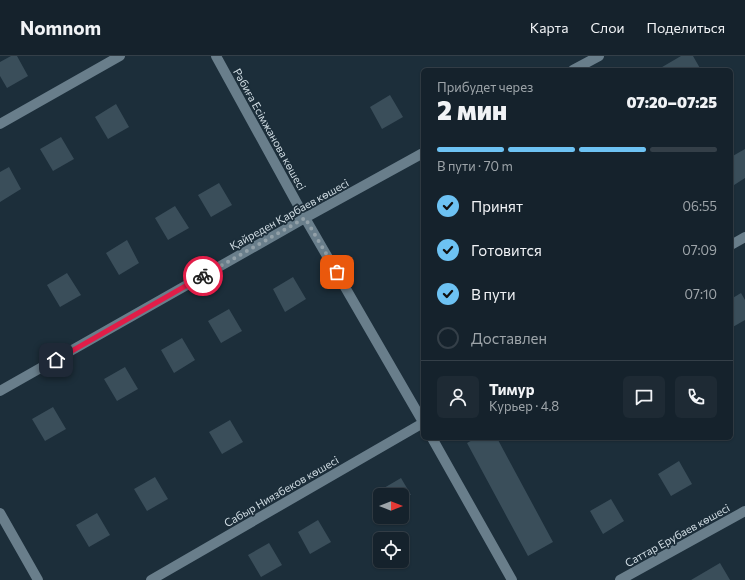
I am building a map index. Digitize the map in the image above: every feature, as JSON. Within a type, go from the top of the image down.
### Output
[{"type":"street","points":[[0,124],[120,56]]},
{"type":"street","name":"Рәбиға Есімжанова көшесі","points":[[216,56],[305,218],[421,419]]},
{"type":"street","points":[[577,68],[599,56]]},
{"type":"street","name":"Қайреден Қарбаев көшесі","points":[[0,391],[421,154]]},
{"type":"street","points":[[733,244],[745,236]]},
{"type":"street","name":"Сабыр Ниязбеков көшесі","points":[[151,580],[421,423]]},
{"type":"street","points":[[433,440],[512,580]]},
{"type":"street","name":"Саттар Ерубаев көшесі","points":[[620,580],[745,511]]},
{"type":"street","points":[[0,513],[38,580]]},
{"type":"building","points":[[11,56],[17,56],[28,76],[7,88],[0,76],[0,62]]},
{"type":"building","points":[[681,56],[693,56],[700,68],[660,68]]},
{"type":"building","points":[[390,95],[403,117],[382,129],[370,107]]},
{"type":"building","points":[[116,104],[129,127],[108,139],[95,117]]},
{"type":"building","points":[[61,137],[74,159],[53,171],[40,149]]},
{"type":"building","points":[[745,149],[745,178],[733,186],[733,156]]},
{"type":"building","points":[[9,167],[21,189],[0,202],[0,172]]},
{"type":"building","points":[[219,183],[232,205],[211,217],[198,195]]},
{"type":"building","points":[[175,206],[189,228],[168,240],[155,218]]},
{"type":"building","points":[[127,240],[139,263],[119,275],[106,253]]},
{"type":"building","points":[[67,273],[81,295],[60,307],[47,285]]},
{"type":"building","points":[[293,277],[306,299],[285,312],[273,289]]},
{"type":"building","points":[[741,293],[745,300],[745,320],[733,327],[733,298]]},
{"type":"building","points":[[229,309],[242,331],[221,343],[208,321]]},
{"type":"building","points":[[182,338],[195,360],[174,373],[161,350]]},
{"type":"building","points":[[125,367],[138,389],[117,401],[104,379]]},
{"type":"building","points":[[53,407],[66,429],[45,441],[32,419]]},
{"type":"building","points":[[230,420],[243,442],[222,454],[209,432]]},
{"type":"building","points":[[472,440],[498,440],[553,542],[528,556],[467,443]]},
{"type":"building","points":[[679,461],[692,484],[671,496],[658,474]]},
{"type":"building","points":[[155,477],[168,499],[147,511],[134,489]]},
{"type":"building","points":[[401,478],[407,488],[384,488]]},
{"type":"building","points":[[611,499],[624,521],[603,534],[590,511]]},
{"type":"building","points":[[97,513],[110,535],[89,547],[76,525]]},
{"type":"building","points":[[318,520],[331,542],[310,554],[298,532]]},
{"type":"building","points":[[269,543],[282,565],[261,577],[248,555]]},
{"type":"building","points":[[720,563],[730,580],[691,580]]},
{"type":"way so far","points":[[203,276],[305,218],[337,272]]},
{"type":"route","points":[[56,360],[203,276]]}]
